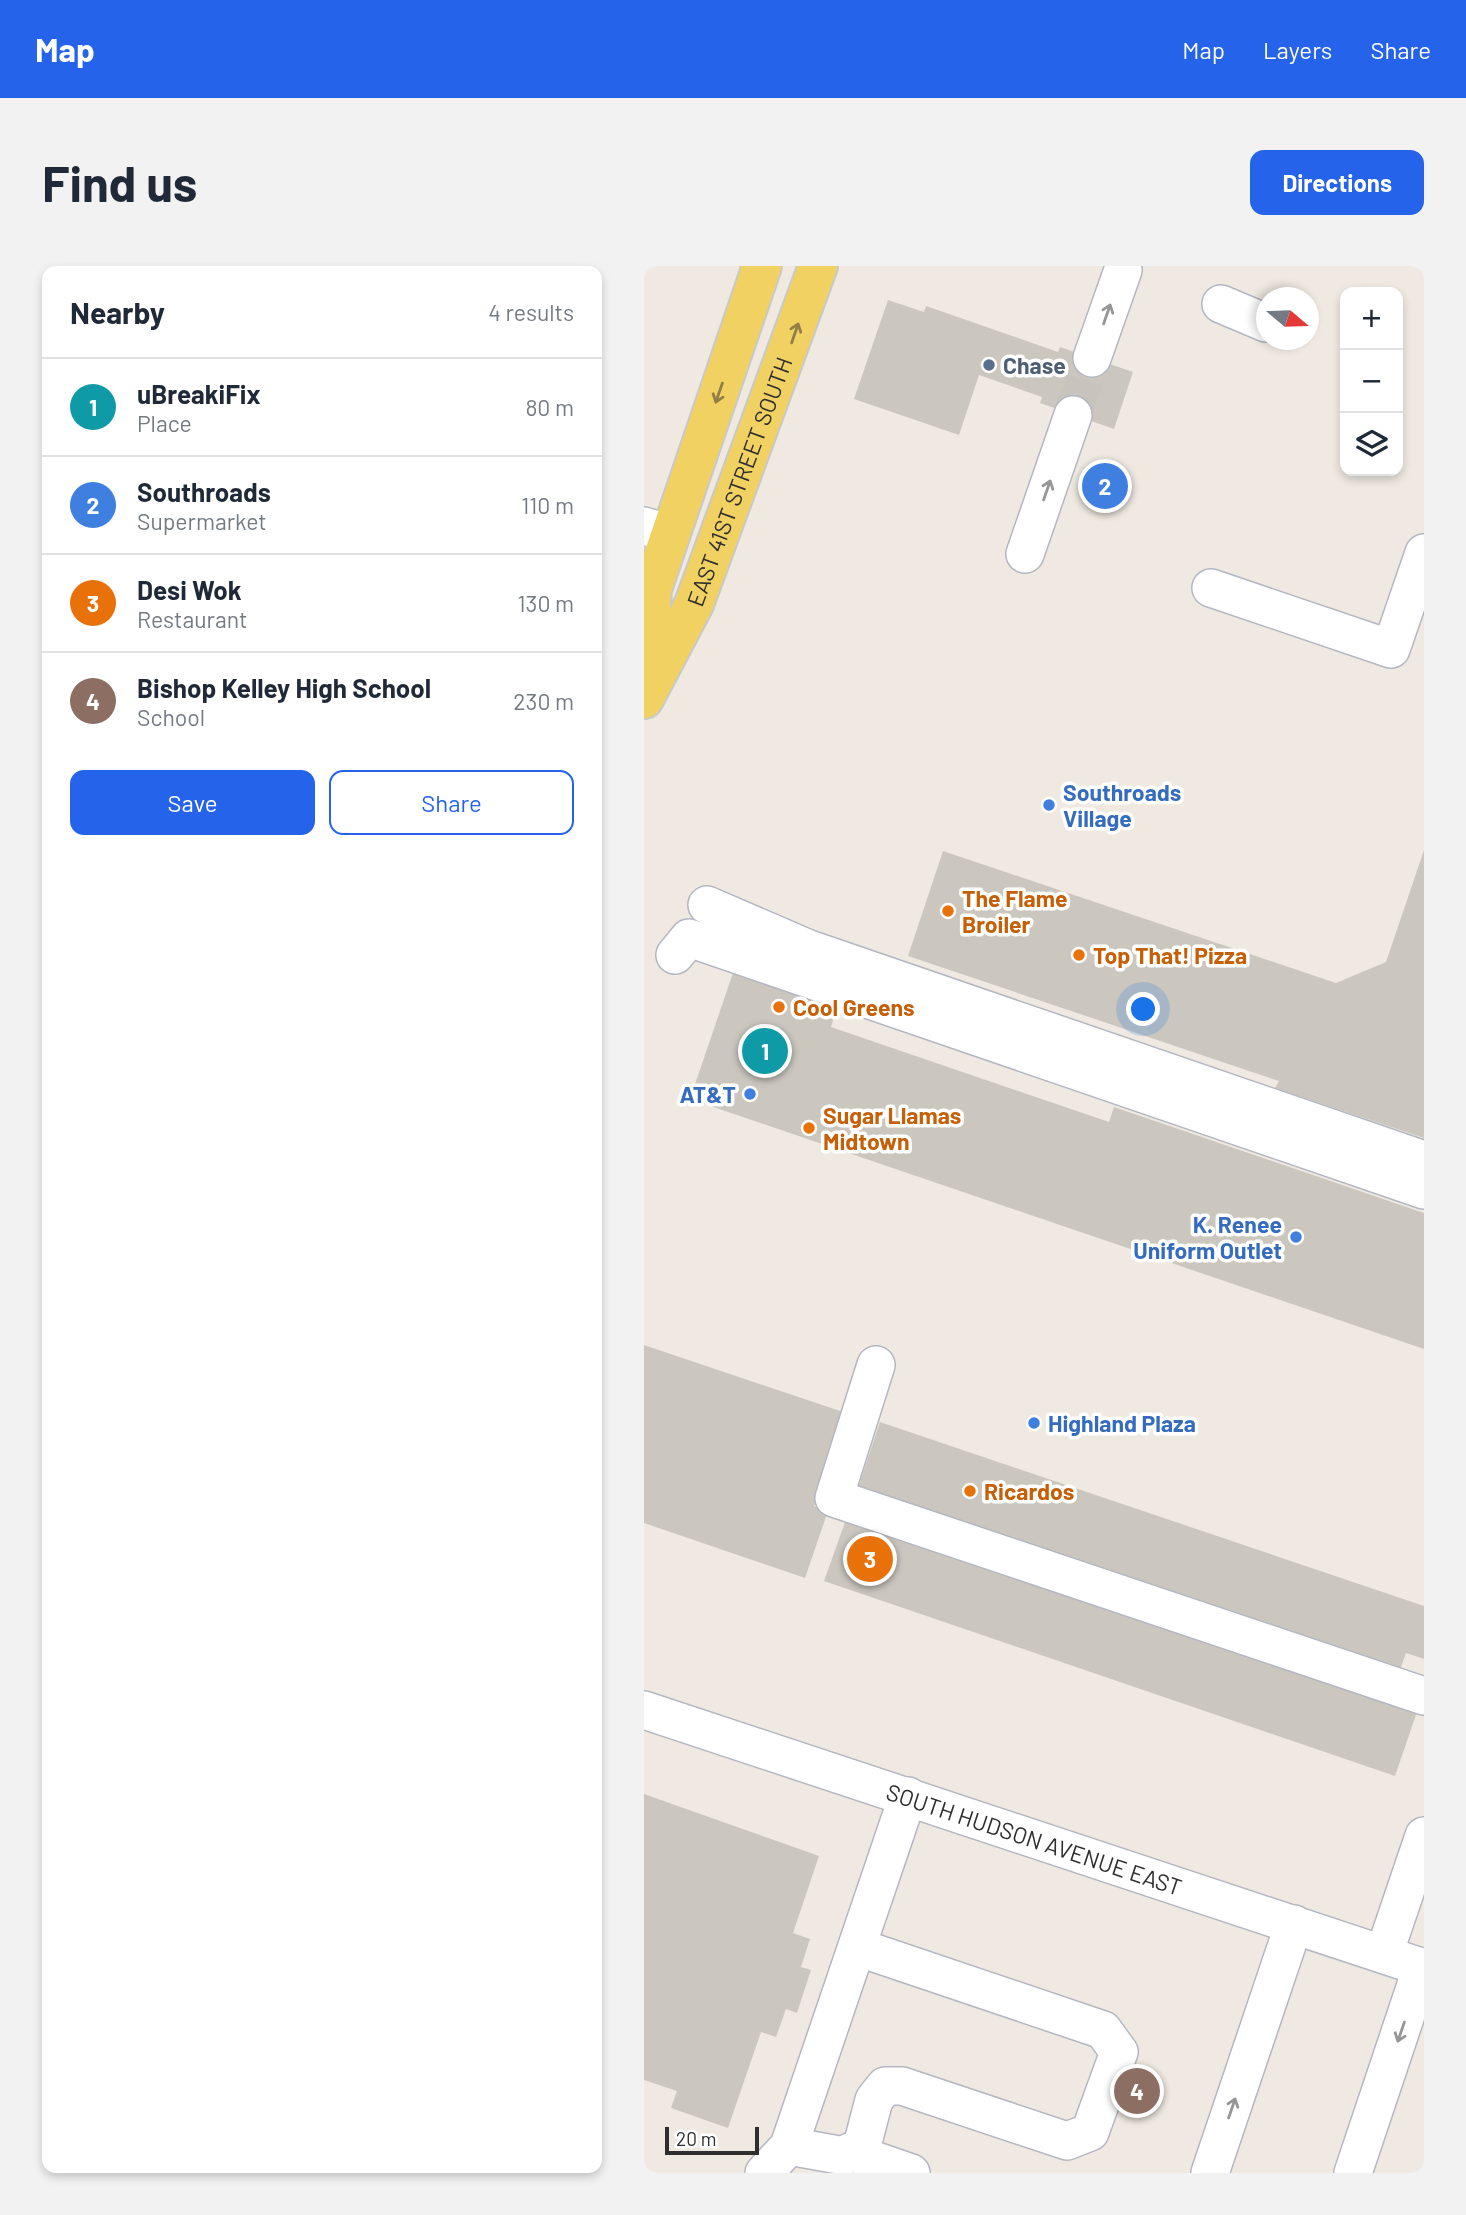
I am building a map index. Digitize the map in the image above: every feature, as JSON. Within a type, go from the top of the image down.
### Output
[{"type":"main road","name":"EAST 41ST STREET SOUTH","points":[[645,695],[657,530],[762,266]]},
{"type":"main road","name":"EAST 41ST STREET SOUTH","points":[[645,695],[694,604],[818,266]]},
{"type":"street","points":[[1092,358],[1123,270]]},
{"type":"street","points":[[1221,304],[1256,319]]},
{"type":"street","points":[[1025,554],[1073,415]]},
{"type":"street","points":[[1210,587],[1391,649],[1424,553]]},
{"type":"street","points":[[707,905],[808,949],[1424,1160]]},
{"type":"street","points":[[675,955],[689,938],[1424,1189]]},
{"type":"street","points":[[876,1365],[834,1498],[1424,1696]]},
{"type":"street","name":"SOUTH HUDSON AVENUE EAST","points":[[644,1710],[1423,1967]]},
{"type":"street","points":[[857,1947],[1103,2031],[1119,2052],[1090,2132],[1067,2141],[902,2086],[885,2086],[874,2100],[862,2146],[844,2156],[773,2165],[857,1947],[908,1796]]},
{"type":"street","points":[[1384,1954],[1424,1836]]},
{"type":"street","points":[[1210,2173],[1294,1924]]},
{"type":"street","points":[[1353,2173],[1423,1967]]},
{"type":"street","points":[[850,2152],[911,2173]]},
{"type":"building","name":"Chase","points":[[888,300],[924,312],[926,306],[1058,352],[1060,347],[1133,372],[1114,429],[1040,403],[1042,397],[979,375],[959,435],[854,399]]},
{"type":"building","points":[[1424,850],[1424,1138],[1275,1088],[1279,1081],[908,956],[943,851],[1336,983],[1386,962]]},
{"type":"building","points":[[735,967],[839,1002],[831,1027],[1109,1122],[1114,1107],[1424,1213],[1424,1349],[690,1099]]},
{"type":"building","points":[[644,1345],[846,1413],[814,1506],[828,1511],[805,1578],[644,1523]]},
{"type":"building","points":[[880,1422],[1424,1606],[1424,1659],[1406,1653],[1399,1673],[857,1491]]},
{"type":"building","points":[[848,1514],[1418,1709],[1395,1776],[824,1581]]},
{"type":"building","points":[[644,1794],[819,1856],[793,1933],[810,1939],[801,1967],[811,1970],[797,2013],[786,2009],[776,2037],[761,2032],[728,2128],[671,2108],[677,2091],[644,2080]]},
{"type":"tunnel","points":[[1073,415],[1092,358]]},
{"type":"place","name":"Chase","points":[[989,365]]},
{"type":"place","name":"Southroads","points":[[1105,486]]},
{"type":"place","name":"Southroads Village","points":[[1049,805]]},
{"type":"place","name":"The Flame Broiler","points":[[948,911]]},
{"type":"place","name":"Top That! Pizza","points":[[1079,955]]},
{"type":"place","name":"Cool Greens","points":[[779,1007]]},
{"type":"place","name":"uBreakiFix","points":[[765,1051]]},
{"type":"place","name":"AT&T","points":[[750,1094]]},
{"type":"place","name":"Sugar Llamas Midtown","points":[[809,1128]]},
{"type":"place","name":"K. Renee Uniform Outlet","points":[[1296,1237]]},
{"type":"place","name":"Highland Plaza","points":[[1034,1423]]},
{"type":"place","name":"Ricardos","points":[[970,1491]]},
{"type":"place","name":"Desi Wok","points":[[870,1559]]},
{"type":"place","name":"Bishop Kelley High School","points":[[1137,2091]]}]
